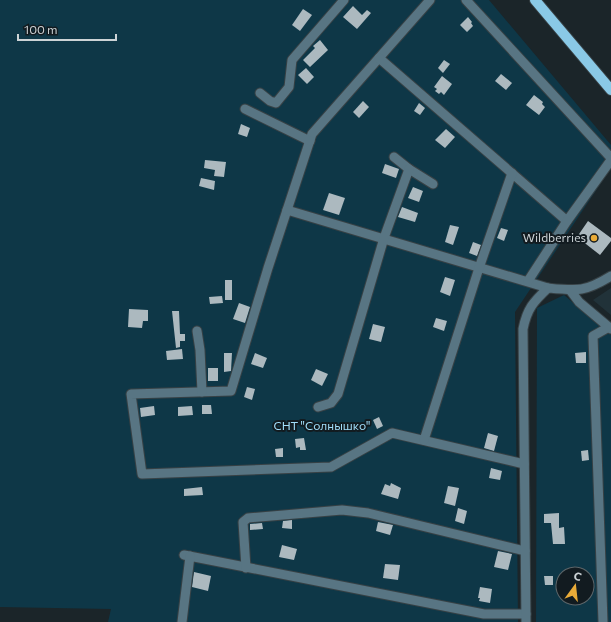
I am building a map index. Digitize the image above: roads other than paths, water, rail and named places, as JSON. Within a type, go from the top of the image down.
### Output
[{"type":"main road","points":[[535,0],[611,90]]},
{"type":"street","points":[[260,93],[270,101],[276,103],[282,97],[290,87],[292,60],[344,0]]},
{"type":"street","points":[[430,0],[312,134],[231,391],[131,394],[142,474],[331,467],[392,432],[524,464]]},
{"type":"street","points":[[466,0],[611,159],[567,221],[528,281]]},
{"type":"street","points":[[379,58],[567,221]]},
{"type":"street","points":[[246,109],[310,141]]},
{"type":"street","points":[[394,157],[409,169],[434,184]]},
{"type":"street","points":[[318,407],[331,403],[338,394],[384,238],[409,169]]},
{"type":"street","points":[[424,440],[479,268],[512,174]]},
{"type":"street","points":[[287,210],[548,288],[570,290],[587,289],[611,276]]},
{"type":"street","points":[[182,622],[187,556],[484,614],[526,618],[523,329],[526,316],[532,302],[548,288]]},
{"type":"street","points":[[570,290],[579,302],[610,328],[593,336],[603,622]]},
{"type":"street","points":[[197,331],[200,350],[202,392]]},
{"type":"street","points":[[246,568],[243,522],[248,518],[342,510],[368,513],[526,551]]},
{"type":"place","name":"Wildberries","points":[[594,238]]},
{"type":"park label","name":"СНТ \"Солнышко\"","points":[[322,426]]}]
